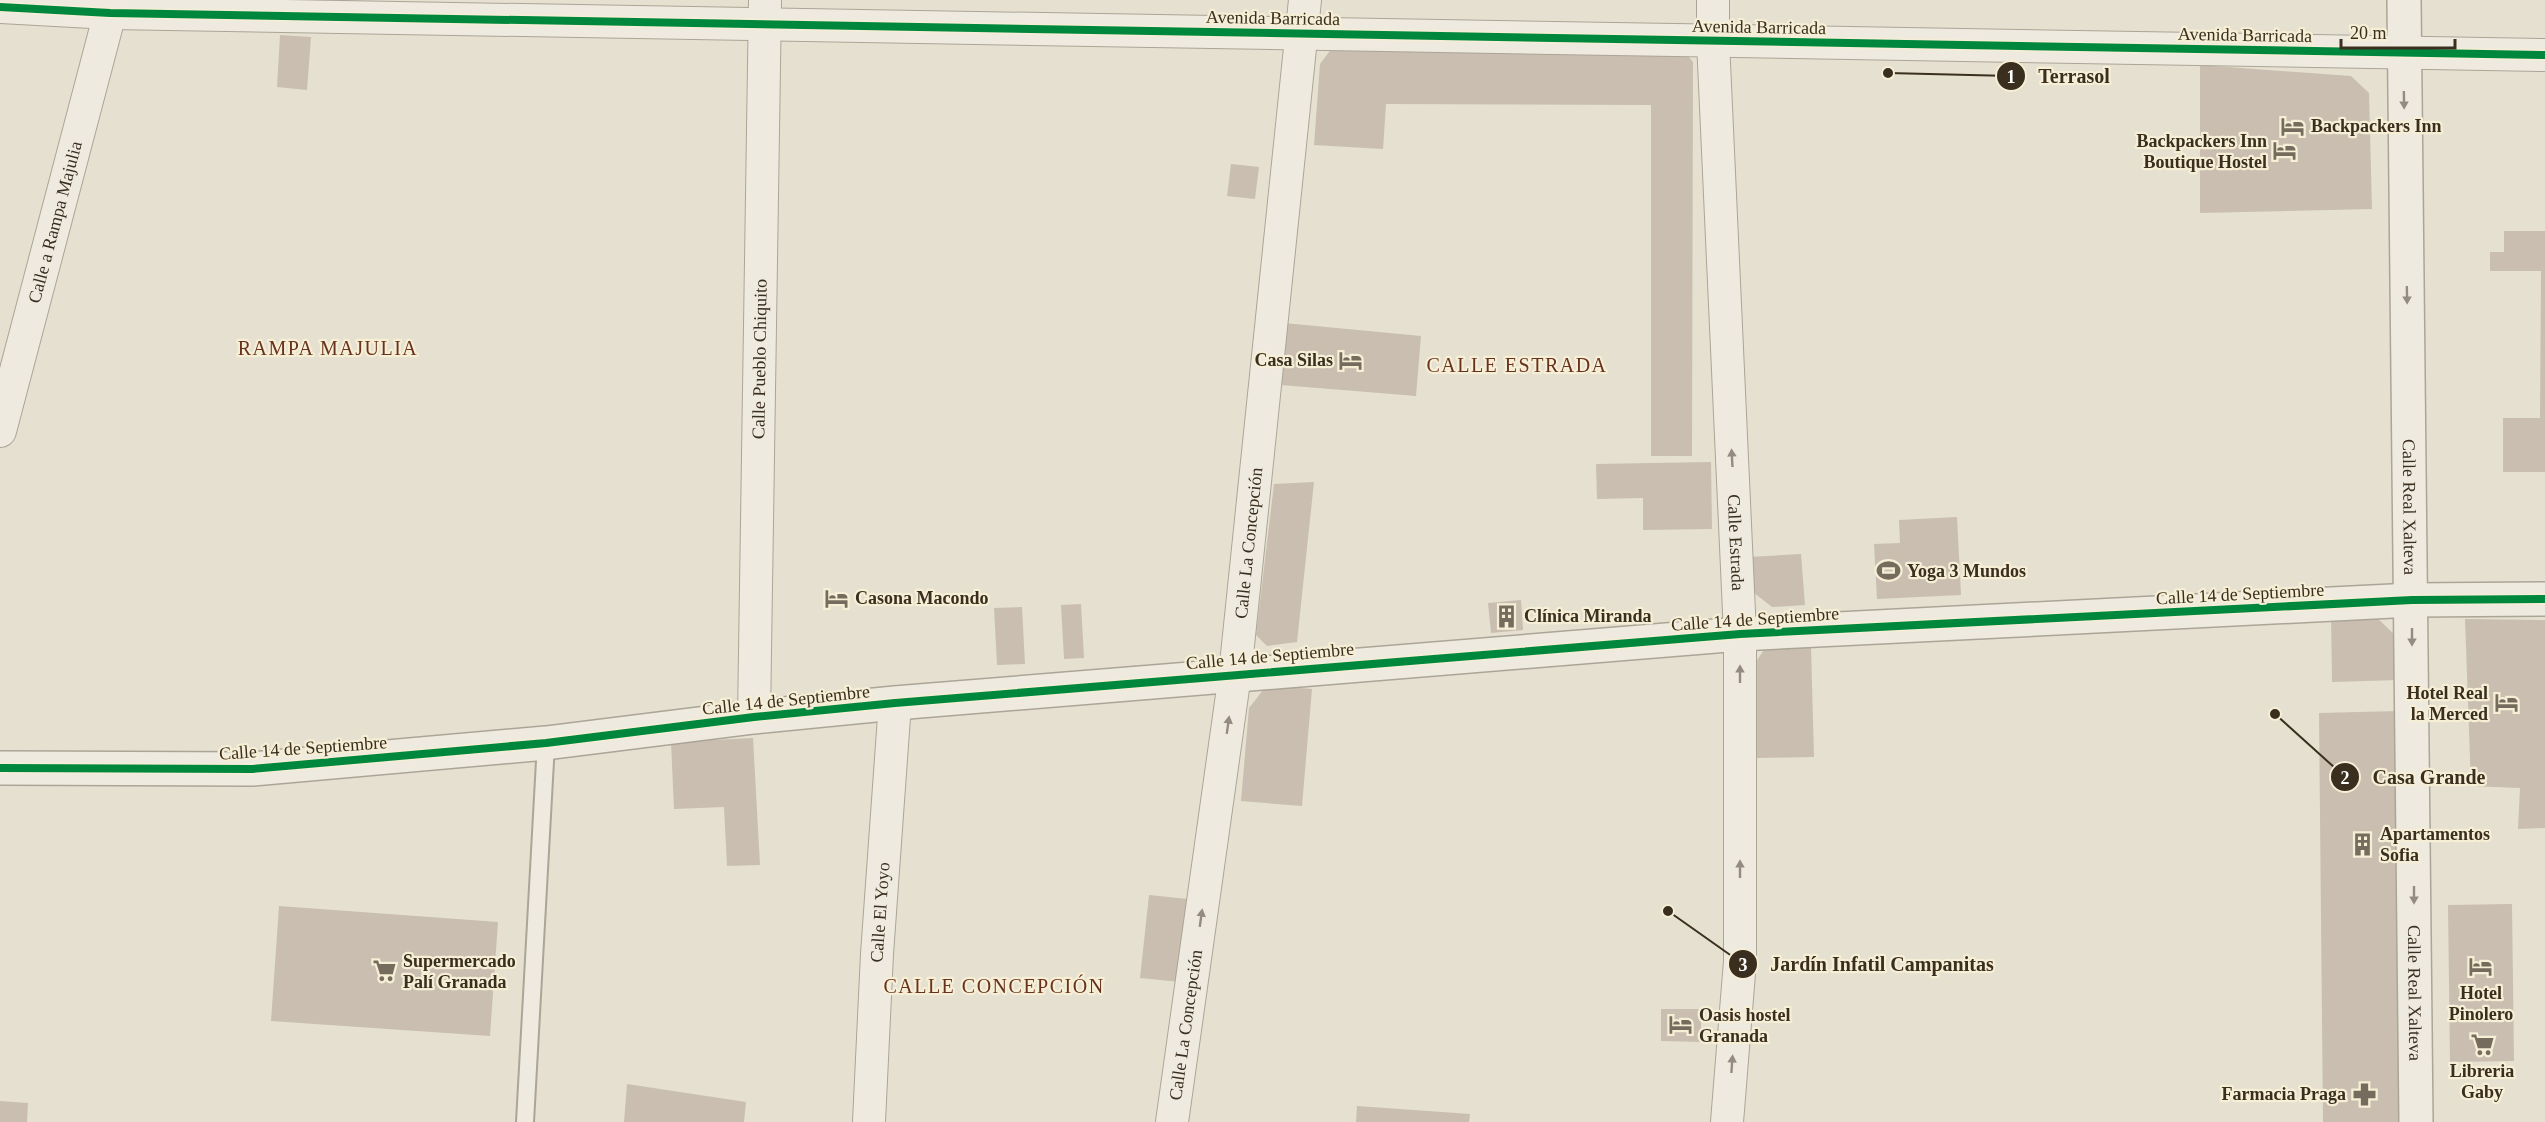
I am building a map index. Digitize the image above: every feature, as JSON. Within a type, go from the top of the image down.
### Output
[{"type":"street","name":"Calle La Concepción","points":[[1172,1122],[1235,674],[1305,0]]},
{"type":"street","name":"Calle Estrada","points":[[1713,0],[1740,634],[1740,961],[1727,1122]]},
{"type":"street","name":"Calle Real Xalteva","points":[[2404,0],[2416,1122]]},
{"type":"street","name":"Avenida Barricada","points":[[0,7],[110,13],[764,12],[1301,33],[2545,55]]},
{"type":"street","name":"Calle Pueblo Chiquito","points":[[754,717],[764,12]]},
{"type":"street","name":"Calle a Rampa Majulia","points":[[0,431],[110,13]]},
{"type":"street","name":"Calle 14 de Septiembre","points":[[0,768],[252,770],[546,743],[754,717],[895,703],[1740,634],[2412,600],[2545,599]]},
{"type":"street","name":"Calle El Yoyo","points":[[869,1122],[877,954],[895,703]]},
{"type":"lane","points":[[525,1122],[546,743]]},
{"type":"building","points":[[280,35],[311,37],[307,90],[277,87]]},
{"type":"building","points":[[1335,44],[1684,51],[1693,62],[1692,456],[1651,456],[1651,105],[1386,104],[1383,149],[1314,145],[1320,64]]},
{"type":"building","name":"Backpackers Inn Boutique Hostel","points":[[2200,65],[2351,76],[2369,93],[2372,209],[2200,213]]},
{"type":"building","points":[[1231,164],[1259,167],[1255,199],[1227,196]]},
{"type":"building","points":[[2504,231],[2545,231],[2545,472],[2503,472],[2503,418],[2540,418],[2541,271],[2490,271],[2490,252],[2504,252]]},
{"type":"building","name":"Casa Silas","points":[[1284,323],[1421,336],[1416,396],[1281,385]]},
{"type":"building","points":[[1711,462],[1712,529],[1643,530],[1643,498],[1597,499],[1596,464]]},
{"type":"building","points":[[1314,482],[1297,642],[1267,646],[1256,635],[1274,484]]},
{"type":"building","points":[[1957,517],[1961,595],[1877,599],[1874,544],[1900,543],[1899,520]]},
{"type":"building","points":[[1801,554],[1805,605],[1772,607],[1753,592],[1750,557]]},
{"type":"building","name":"Clínica Miranda","points":[[1521,600],[1523,630],[1491,633],[1488,603]]},
{"type":"building","points":[[1081,604],[1084,658],[1064,659],[1061,605]]},
{"type":"building","points":[[1022,607],[1025,664],[997,665],[994,608]]},
{"type":"building","points":[[2331,615],[2374,615],[2397,637],[2398,680],[2332,682]]},
{"type":"building","name":"Hotel Real la Merced","points":[[2465,619],[2545,620],[2545,828],[2518,829],[2520,788],[2471,786]]},
{"type":"building","points":[[1811,646],[1814,757],[1757,758],[1755,663],[1766,647]]},
{"type":"building","points":[[1267,685],[1312,689],[1302,806],[1241,801],[1249,708]]},
{"type":"building","points":[[2400,711],[2406,1122],[2323,1122],[2319,713]]},
{"type":"building","points":[[753,738],[760,865],[727,866],[724,807],[674,809],[671,742]]},
{"type":"building","points":[[1149,895],[1188,899],[1180,982],[1140,978]]},
{"type":"building","points":[[2512,904],[2514,1061],[2450,1062],[2448,905]]},
{"type":"building","name":"Supermercado Palí Granada","points":[[279,906],[498,922],[490,1036],[271,1021]]},
{"type":"building","name":"Oasis hostel Granada","points":[[1661,1009],[1701,1009],[1701,1042],[1661,1041]]},
{"type":"building","points":[[627,1084],[746,1102],[744,1122],[624,1122]]},
{"type":"building","points":[[0,1101],[28,1103],[27,1122],[0,1122]]},
{"type":"building","points":[[1357,1106],[1470,1114],[1469,1122],[1356,1122]]},
{"type":"cycle path","points":[[0,7],[110,13],[2545,55]]},
{"type":"cycle path","points":[[0,768],[252,769],[546,743],[754,717],[895,703],[1740,634],[2412,600],[2545,599]]},
{"type":"place","name":"Terrasol","points":[[1888,73]]},
{"type":"place","name":"Backpackers Inn","points":[[2293,126]]},
{"type":"place","name":"Backpackers Inn Boutique Hostel","points":[[2285,151]]},
{"type":"place","name":"Casa Silas","points":[[1351,360]]},
{"type":"place","name":"Yoga 3 Mundos","points":[[1889,571]]},
{"type":"place","name":"Casona Macondo","points":[[837,598]]},
{"type":"place","name":"Clínica Miranda","points":[[1506,616]]},
{"type":"place","name":"Hotel Real la Merced","points":[[2506,703]]},
{"type":"place","name":"Casa Grande","points":[[2275,714]]},
{"type":"place","name":"Apartamentos Sofia","points":[[2362,844]]},
{"type":"place","name":"Jardín Infatil Campanitas","points":[[1668,911]]},
{"type":"place","name":"Hotel Pinolero","points":[[2481,967]]},
{"type":"place","name":"Supermercado Palí Granada","points":[[385,971]]},
{"type":"place","name":"Oasis hostel Granada","points":[[1681,1025]]},
{"type":"place","name":"Libreria Gaby","points":[[2482,1045]]},
{"type":"place","name":"Farmacia Praga","points":[[2364,1094]]},
{"type":"district","name":"RAMPA MAJULIA","points":[[328,348]]},
{"type":"district","name":"CALLE ESTRADA","points":[[1517,365]]},
{"type":"district","name":"CALLE CONCEPCIÓN","points":[[994,986]]}]
